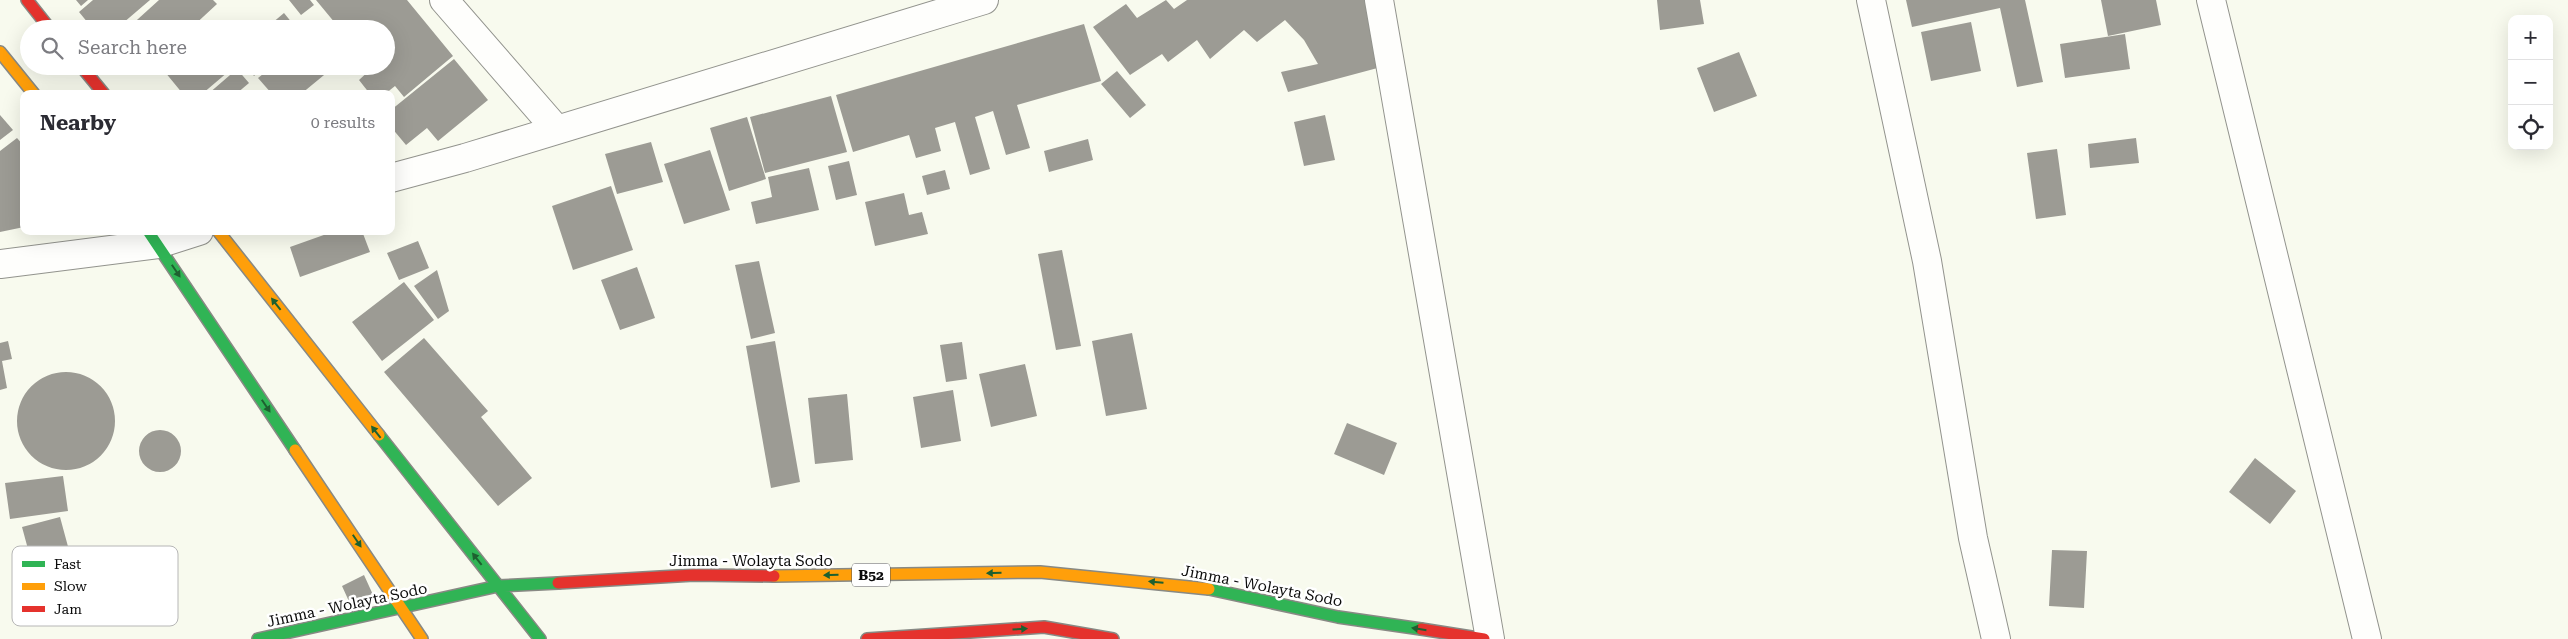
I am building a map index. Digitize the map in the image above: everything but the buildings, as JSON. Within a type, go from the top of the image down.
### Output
[{"type":"main road","points":[[26,0],[43,20]]},
{"type":"main road","points":[[0,52],[31,90]]},
{"type":"main road","points":[[89,75],[101,90]]},
{"type":"main road","points":[[221,235],[540,639]]},
{"type":"main road","points":[[153,238],[422,639]]},
{"type":"main road","name":"Jimma - Wolayta Sodo","points":[[258,639],[402,609],[498,586],[694,575],[794,576],[1040,572],[1196,586],[1338,617],[1484,639]]},
{"type":"main road","points":[[867,639],[1044,627],[1113,639]]},
{"type":"street","points":[[444,0],[557,130]]},
{"type":"street","points":[[395,177],[557,130],[984,0]]},
{"type":"street","points":[[1379,0],[1490,639]]},
{"type":"street","points":[[1870,0],[1927,261],[1973,538],[1996,639]]},
{"type":"street","points":[[2211,0],[2367,639]]},
{"type":"street","points":[[0,264],[173,235]]},
{"type":"traffic: fast","points":[[151,235],[295,450]]},
{"type":"traffic: fast","points":[[379,435],[540,639]]},
{"type":"traffic: fast","points":[[258,639],[498,586],[558,583]]},
{"type":"traffic: fast","points":[[1209,589],[1338,617],[1421,629]]},
{"type":"traffic: slow","points":[[0,52],[31,90]]},
{"type":"traffic: slow","points":[[221,235],[379,435]]},
{"type":"traffic: slow","points":[[295,450],[422,639]]},
{"type":"traffic: slow","points":[[774,576],[1040,572],[1209,589]]},
{"type":"traffic: jam","points":[[27,0],[43,20]]},
{"type":"traffic: jam","points":[[88,75],[101,90]]},
{"type":"traffic: jam","points":[[558,583],[694,575],[774,576]]},
{"type":"traffic: jam","points":[[867,639],[1044,627],[1113,639]]},
{"type":"traffic: jam","points":[[1421,629],[1484,639]]}]
